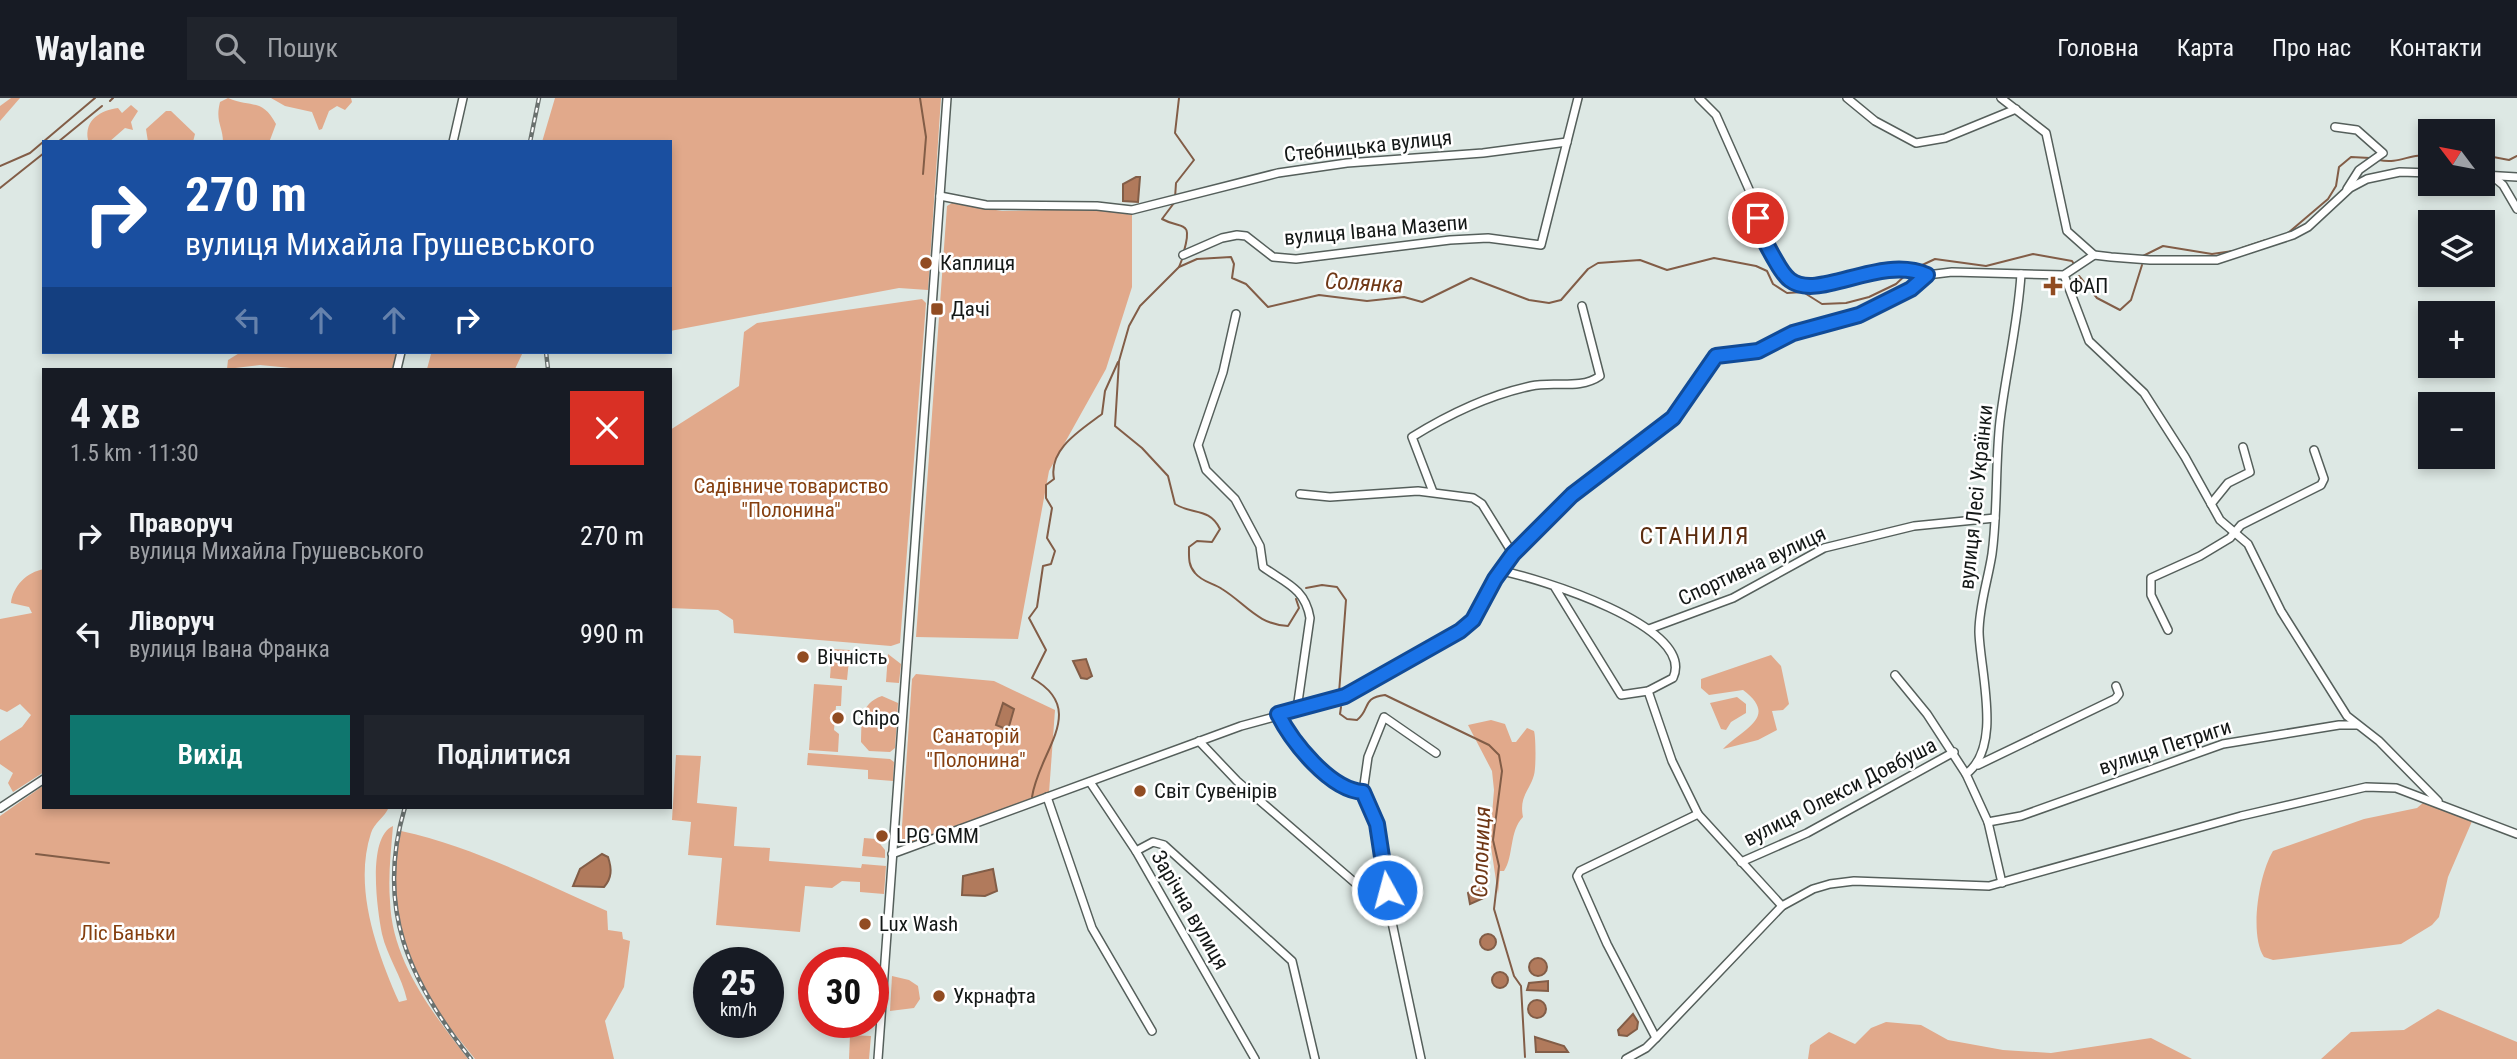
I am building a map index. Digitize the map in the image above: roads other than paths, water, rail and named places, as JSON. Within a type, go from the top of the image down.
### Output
[{"type":"street","points":[[453,140],[463,98]]},
{"type":"street","points":[[878,1059],[895,853],[908,617],[947,98]]},
{"type":"street","points":[[1567,142],[1578,98]]},
{"type":"street","points":[[1699,98],[1716,115],[1755,203],[1760,233],[1788,279],[1809,287],[1821,286],[1872,270],[1911,268],[1927,275],[2064,275],[2094,255]]},
{"type":"street","points":[[1847,98],[1856,108],[1910,143],[1945,138],[2016,109]]},
{"type":"street","points":[[2001,98],[2046,133],[2067,231],[2094,255],[2150,260],[2217,260],[2293,235],[2308,227],[2347,190],[2380,175],[2418,174]]},
{"type":"street","points":[[2335,127],[2348,127],[2367,136],[2382,151],[2376,159],[2359,170],[2347,190]]},
{"type":"street","name":"Стебницька вулиця","points":[[940,196],[986,205],[1097,205],[1127,211],[1278,173],[1347,163],[1483,153],[1567,142]]},
{"type":"street","name":"вулиця Івана Мазепи","points":[[1183,255],[1222,238],[1237,235],[1246,236],[1273,257],[1296,259],[1450,240],[1488,238],[1541,245],[1567,142]]},
{"type":"street","points":[[2496,176],[2517,177]]},
{"type":"street","points":[[2496,181],[2503,185],[2517,209]]},
{"type":"street","name":"вулиця Лесі Українки","points":[[1978,765],[1984,749],[1986,696],[1980,623],[1995,518],[2000,423],[2015,340],[2021,274]]},
{"type":"street","points":[[895,853],[1199,741],[1278,714],[1345,696],[1460,631],[1473,620],[1513,554],[1572,495],[1673,418],[1716,356],[1758,351],[1793,333],[1859,315],[1911,289],[1927,275]]},
{"type":"street","points":[[2064,275],[2089,341],[2138,385],[2220,520],[2248,544],[2305,653],[2347,716],[2379,741],[2441,804]]},
{"type":"street","points":[[1433,492],[1412,437],[1458,410],[1527,387],[1576,384],[1600,376],[1582,306]]},
{"type":"street","points":[[1236,314],[1223,372],[1198,445],[1206,470],[1235,499],[1260,546],[1263,567],[1289,582],[1303,596],[1308,607],[1310,618],[1297,709]]},
{"type":"street","points":[[2211,504],[2228,483],[2250,472],[2243,447]]},
{"type":"street","points":[[2168,631],[2151,594],[2151,578],[2200,556],[2241,525],[2323,483],[2314,450]]},
{"type":"street","points":[[1300,494],[1329,497],[1433,492],[1478,500],[1513,554]]},
{"type":"street","name":"Спортивна вулиця","points":[[1649,629],[1733,598],[1824,548],[1914,526],[1995,518]]},
{"type":"street","points":[[1501,571],[1554,586],[1624,614],[1649,629],[1672,657],[1676,672],[1668,683],[1630,696],[1618,692],[1554,586]]},
{"type":"street","points":[[1895,675],[1954,752],[1966,774],[1988,822],[2002,883]]},
{"type":"street","points":[[1966,774],[1978,765],[2115,699],[2119,694],[2116,686]]},
{"type":"street","points":[[1648,691],[1672,761],[1698,814],[1782,906]]},
{"type":"street","points":[[1278,714],[1329,778],[1345,788],[1363,792]]},
{"type":"street","points":[[1420,1059],[1390,913],[1381,843],[1363,792],[1368,757],[1384,717],[1436,753]]},
{"type":"street","name":"вулиця Петриги","points":[[1988,822],[2021,816],[2222,744],[2339,725],[2358,725]]},
{"type":"street","points":[[1199,741],[1237,780],[1390,913]]},
{"type":"street","name":"вулиця Олекси Довбуша","points":[[1741,862],[1807,832],[1954,752]]},
{"type":"street","points":[[0,808],[42,780]]},
{"type":"street","name":"Зарічна вулиця","points":[[1090,782],[1136,851],[1255,1059]]},
{"type":"street","points":[[1626,1059],[1646,1048],[1782,906],[1812,889],[1854,881],[1977,886],[2002,883],[2241,816],[2353,789],[2396,788],[2517,834]]},
{"type":"street","points":[[1047,797],[1092,928],[1152,1031]]},
{"type":"street","points":[[1656,1038],[1607,944],[1577,876],[1580,871],[1698,814]]},
{"type":"street","points":[[1136,851],[1153,842],[1161,843],[1292,961],[1315,1059]]},
{"type":"waterway","points":[[45,140],[95,98]]},
{"type":"waterway","points":[[110,101],[113,98]]},
{"type":"waterway","points":[[920,98],[926,137],[923,174]]},
{"type":"waterway","name":"Солониця","points":[[1175,198],[1176,183],[1194,160],[1175,133],[1179,98]]},
{"type":"waterway","points":[[60,140],[102,106]]},
{"type":"waterway","points":[[0,166],[30,153],[42,143]]},
{"type":"waterway","points":[[0,188],[42,155]]},
{"type":"waterway","name":"Солянка","points":[[2379,160],[2394,161],[2418,156]]},
{"type":"waterway","name":"Солянка","points":[[2496,158],[2509,160],[2517,156]]},
{"type":"waterway","name":"Солянка","points":[[2288,233],[2328,199],[2336,186],[2339,167],[2351,157],[2370,158]]},
{"type":"waterway","name":"Солониця","points":[[1174,203],[1162,219],[1184,227],[1187,234],[1184,251]]},
{"type":"waterway","name":"Солянка","points":[[2242,248],[2266,240]]},
{"type":"waterway","name":"Солянка","points":[[2143,256],[2163,246],[2212,254],[2233,251]]},
{"type":"waterway","name":"Солянка","points":[[1918,267],[1935,259],[1986,266],[2033,254],[2072,261],[2074,264]]},
{"type":"waterway","name":"Солониця","points":[[1183,257],[1179,267],[1140,306],[1129,326],[1119,361],[1115,426],[1142,448],[1168,476],[1175,504],[1211,517],[1220,529],[1212,542],[1197,541],[1189,547],[1190,564],[1198,576],[1222,589],[1260,618],[1277,625],[1288,626],[1299,608],[1296,599]]},
{"type":"waterway","name":"Солянка","points":[[1179,267],[1197,259],[1231,257],[1234,264],[1232,278],[1246,284],[1268,307],[1319,295],[1367,301],[1404,297],[1422,302],[1471,278],[1529,300],[1549,303],[1561,300],[1588,269],[1598,263],[1640,260],[1667,270],[1714,258],[1756,266],[1767,271],[1773,284],[1787,293],[1803,292],[1822,304],[1846,303],[1869,297],[1896,284],[1910,271]]},
{"type":"waterway","name":"Солянка","points":[[2079,276],[2097,298],[2120,310],[2131,300],[2142,265]]},
{"type":"waterway","points":[[1032,797],[1059,717],[1057,703],[1049,690],[1032,678],[1046,650],[1029,618],[1037,607],[1043,566],[1051,564],[1055,551],[1047,538],[1052,508],[1046,498],[1046,485],[1054,479],[1053,468],[1061,449],[1102,414],[1105,391],[1118,362]]},
{"type":"waterway","name":"Солониця","points":[[1306,588],[1322,585],[1337,587],[1346,600],[1339,693]]},
{"type":"waterway","name":"Солониця","points":[[1341,707],[1340,714],[1347,719],[1357,720],[1369,701],[1385,695],[1489,745],[1499,755],[1502,771],[1493,840],[1499,866],[1494,909],[1514,976],[1521,986],[1525,1057]]},
{"type":"waterway","points":[[36,854],[109,863]]},
{"type":"railway","points":[[530,140],[539,98]]},
{"type":"railway","points":[[546,354],[548,368]]},
{"type":"railway","points":[[405,809],[397,844],[394,878],[396,911],[404,942],[430,1001],[471,1059]]},
{"type":"place","name":"Каплиця","points":[[926,263]]},
{"type":"place","name":"ФАП","points":[[2053,286]]},
{"type":"place","name":"Дачі","points":[[937,309]]},
{"type":"place","name":"Вічність","points":[[803,657]]},
{"type":"place","name":"Chipo","points":[[838,718]]},
{"type":"place","name":"Світ Сувенірів","points":[[1140,791]]},
{"type":"place","name":"LPG GMM","points":[[882,836]]},
{"type":"place","name":"Lux Wash","points":[[865,924]]},
{"type":"place","name":"Укрнафта","points":[[939,996]]},
{"type":"district","name":"СТАНИЛЯ","points":[[1695,536]]},
{"type":"park label","name":"Садівниче товариство \"Полонина\"","points":[[791,498]]},
{"type":"park label","name":"Санаторій \"Полонина\"","points":[[976,748]]},
{"type":"park label","name":"Ліс Баньки","points":[[128,933]]}]
